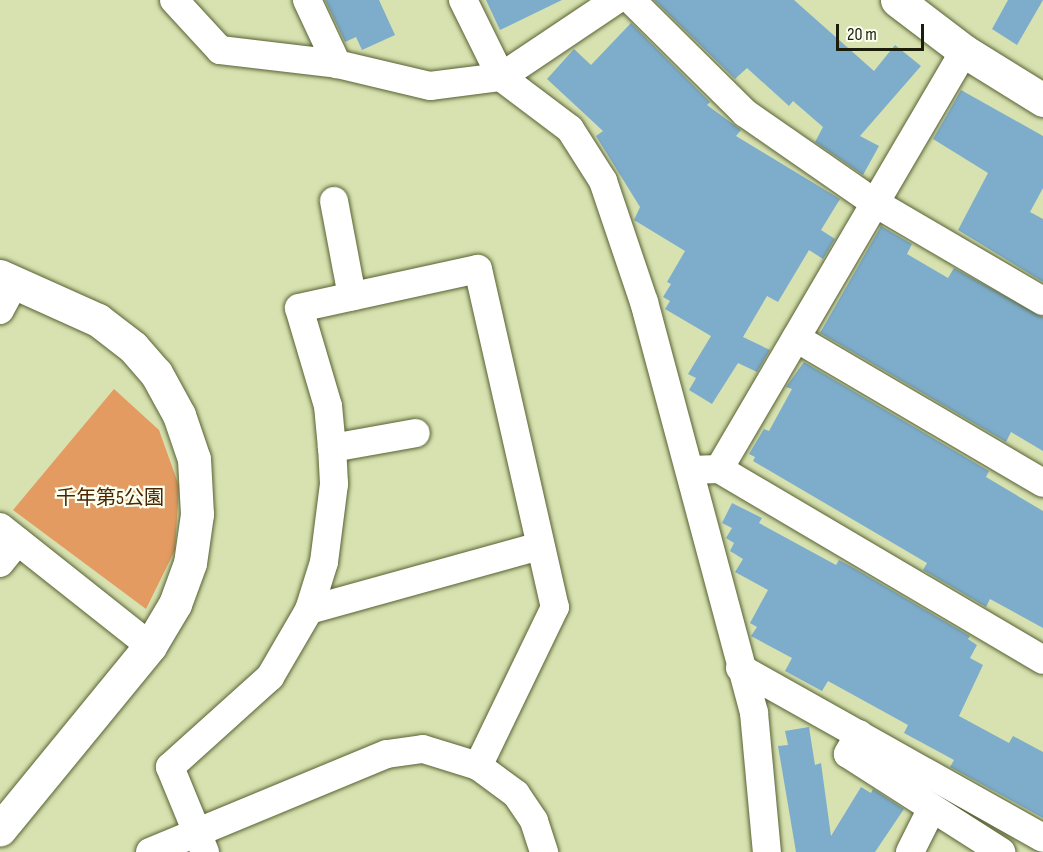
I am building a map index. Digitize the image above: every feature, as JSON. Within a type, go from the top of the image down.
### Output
[{"type":"street","points":[[174,0],[220,50],[337,64],[430,86],[501,76],[616,0]]},
{"type":"street","points":[[307,0],[337,64]]},
{"type":"street","points":[[463,0],[501,76],[570,129],[603,181],[644,302],[690,470],[740,668],[754,713],[767,852]]},
{"type":"street","points":[[631,0],[745,113],[875,203],[1043,301]]},
{"type":"street","points":[[897,0],[964,51],[1043,100]]},
{"type":"street","points":[[719,469],[964,51]]},
{"type":"street","points":[[334,201],[352,296]]},
{"type":"street","points":[[202,842],[170,767],[270,677],[309,610],[324,562],[334,484],[328,406],[299,308],[478,268],[555,607],[478,766]]},
{"type":"street","points":[[0,829],[150,646],[175,604],[190,563],[198,514],[195,459],[179,415],[156,373],[133,347],[98,320],[5,289]]},
{"type":"street","points":[[796,339],[1043,483]]},
{"type":"street","points":[[332,448],[416,433]]},
{"type":"street","points":[[690,470],[719,469],[1043,660]]},
{"type":"street","points":[[0,563],[9,534],[150,646]]},
{"type":"street","points":[[309,610],[540,546]]},
{"type":"street","points":[[740,668],[1043,838]]},
{"type":"street","points":[[858,734],[848,754],[1001,852]]},
{"type":"street","points":[[150,852],[202,842],[387,754],[423,749],[478,766],[516,794],[534,821],[544,852]]},
{"type":"street","points":[[910,852],[932,808]]},
{"type":"green space","name":"千年第5公園","points":[[114,389],[159,430],[179,486],[175,550],[146,609],[13,510]]},
{"type":"building","points":[[325,0],[379,0],[395,35],[362,50],[356,37],[345,42]]},
{"type":"building","points":[[486,0],[562,0],[500,30]]},
{"type":"building","points":[[654,0],[794,0],[874,71],[895,45],[921,66],[860,136],[879,146],[863,175],[815,142],[823,127],[793,101],[789,106],[747,68],[735,79]]},
{"type":"building","points":[[1008,0],[1043,0],[1017,45],[992,29]]},
{"type":"building","points":[[631,23],[710,102],[707,105],[741,130],[736,136],[840,199],[821,230],[835,239],[823,259],[809,250],[778,302],[767,296],[743,337],[770,350],[757,372],[738,363],[712,404],[689,390],[696,378],[688,374],[711,336],[665,309],[670,301],[663,297],[671,284],[667,282],[685,251],[634,220],[640,207],[596,136],[603,131],[547,79],[574,49],[591,65]]},
{"type":"building","points":[[961,90],[1043,136],[1043,188],[1030,212],[1043,219],[1043,282],[958,230],[988,173],[933,139]]},
{"type":"building","points":[[881,226],[912,244],[907,254],[948,278],[954,268],[1043,317],[1043,451],[1011,432],[1006,442],[820,333]]},
{"type":"building","points":[[804,362],[989,471],[986,477],[1043,511],[1043,628],[990,599],[986,607],[923,570],[927,563],[753,461],[755,457],[749,454],[764,429],[769,431],[792,389],[786,387]]},
{"type":"building","points":[[732,503],[762,518],[759,523],[836,565],[839,560],[854,568],[970,636],[968,639],[977,645],[970,658],[983,665],[959,716],[1009,743],[1013,736],[1043,752],[1043,818],[950,767],[954,760],[904,733],[908,725],[828,681],[822,691],[785,671],[792,658],[751,636],[757,627],[750,623],[768,590],[735,572],[743,559],[730,551],[734,543],[726,538],[732,528],[722,523]]},
{"type":"building","points":[[809,727],[815,765],[821,763],[831,836],[861,787],[871,793],[873,789],[904,809],[875,852],[796,852],[778,746],[788,745],[785,731]]}]
